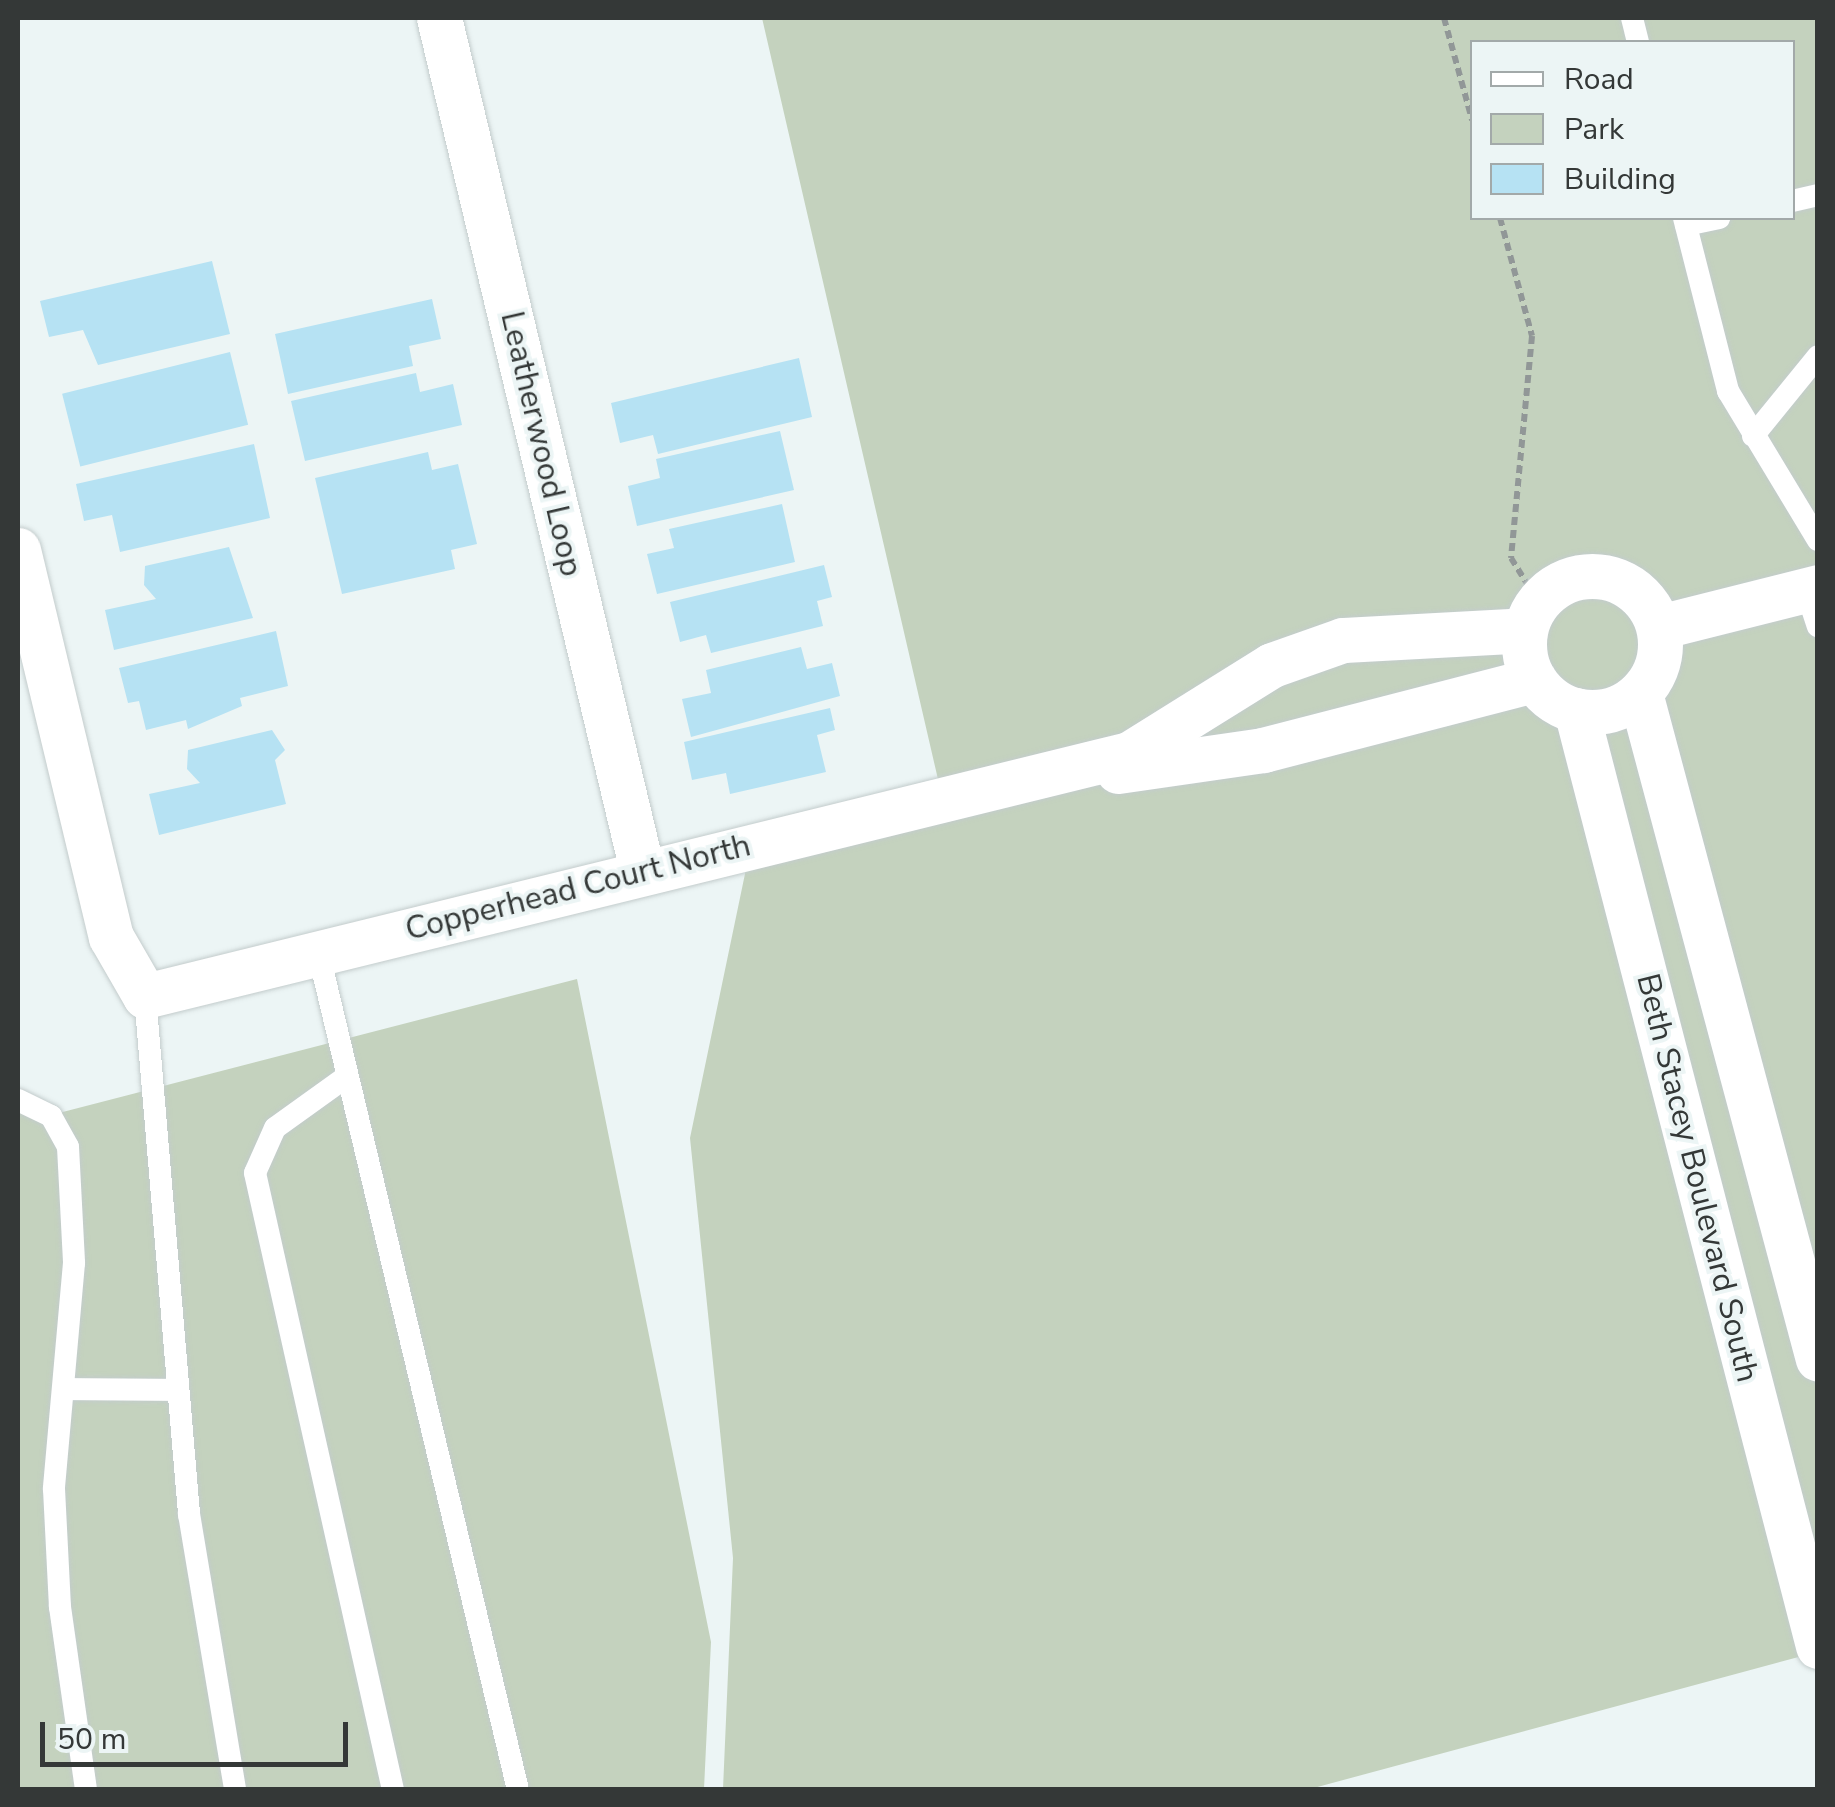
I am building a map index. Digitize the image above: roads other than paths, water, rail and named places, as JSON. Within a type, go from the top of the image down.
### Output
[{"type":"street","name":"Leatherwood Loop","points":[[439,18],[642,870]]},
{"type":"street","points":[[18,550],[111,937],[145,996]]},
{"type":"street","points":[[1574,578],[1617,580],[1659,627],[1658,662],[1640,693],[1610,710],[1576,710],[1534,680],[1532,616],[1574,578]]},
{"type":"street","points":[[1659,627],[1814,601]]},
{"type":"street","name":"Copperhead Court North","points":[[145,996],[642,870],[1012,786],[1129,754],[1272,665],[1343,640],[1532,616]]},
{"type":"street","name":"Copperhead Court North","points":[[1012,786],[1263,750],[1534,680]]},
{"type":"street","name":"Beth Stacey Boulevard South","points":[[1640,693],[1818,1359]]},
{"type":"street","name":"Beth Stacey Boulevard South","points":[[1576,710],[1818,1646]]},
{"type":"lane","points":[[1685,221],[1728,390],[1818,540]]},
{"type":"lane","points":[[1753,436],[1818,356]]},
{"type":"lane","points":[[318,952],[518,1790]]},
{"type":"lane","points":[[145,996],[177,1390],[205,1637],[235,1790]]},
{"type":"lane","points":[[346,1077],[275,1128],[255,1173],[393,1790]]},
{"type":"lane","points":[[18,1100],[52,1116],[68,1146],[67,1389],[54,1489],[59,1588],[86,1790]]},
{"type":"lane","points":[[67,1389],[177,1390]]}]
